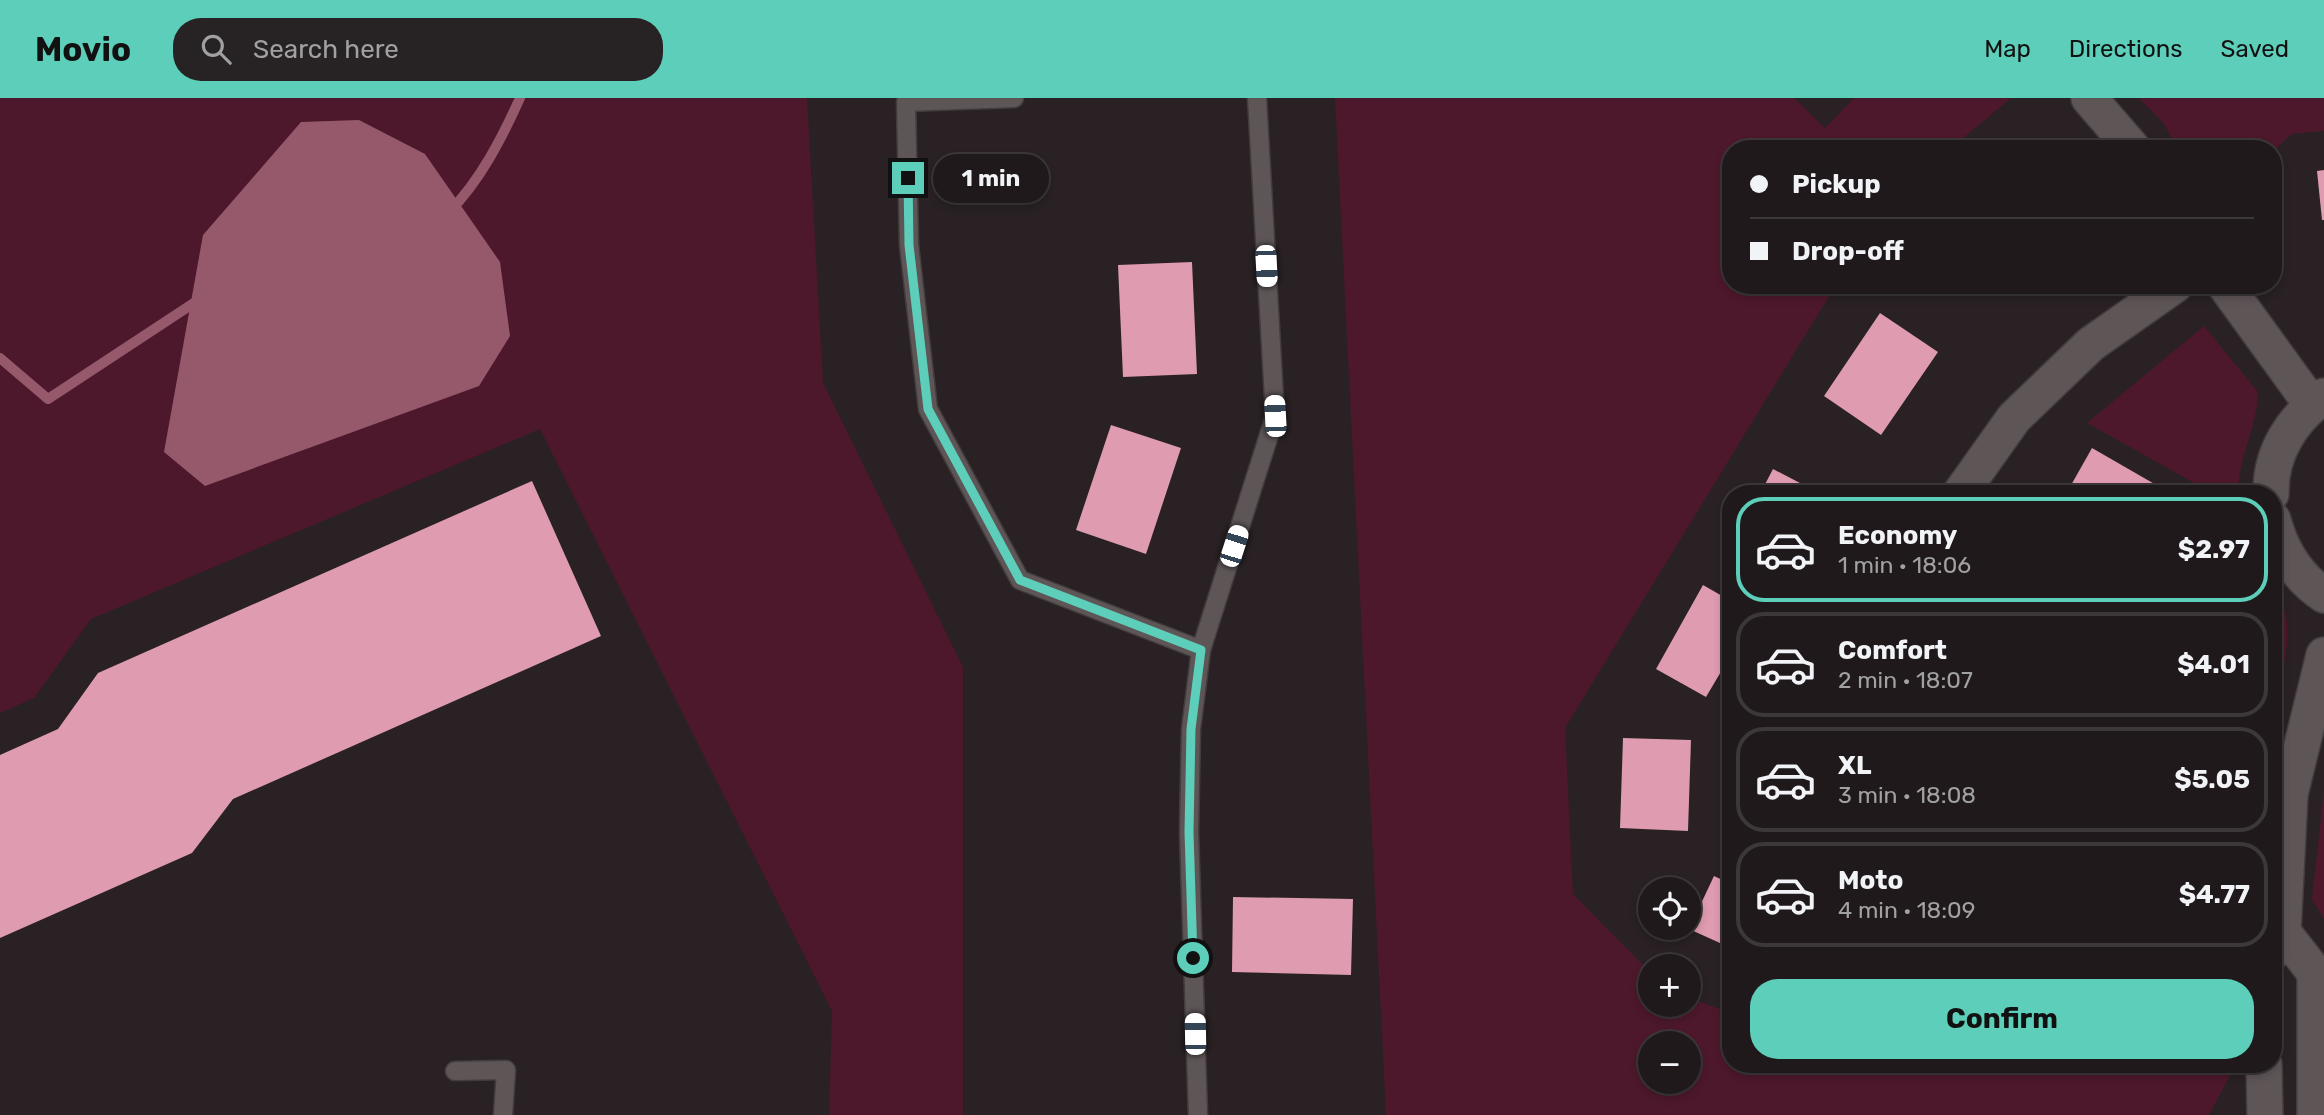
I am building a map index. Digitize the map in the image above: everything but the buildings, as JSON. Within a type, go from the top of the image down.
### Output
[{"type":"street","points":[[2089,98],[2125,140]]},
{"type":"street","points":[[1966,485],[2014,418],[2091,344],[2162,294]]},
{"type":"street","points":[[2232,294],[2318,400],[2295,422],[2282,443],[2274,465],[2272,485]]},
{"type":"street","points":[[2282,546],[2302,576],[2324,595]]},
{"type":"street","points":[[2282,893],[2290,794],[2324,655]]},
{"type":"street","points":[[2282,945],[2315,973],[2315,1115]]},
{"type":"street","points":[[2264,1073],[2265,1115]]},
{"type":"lane","points":[[1014,98],[906,102],[909,245],[928,409],[1020,580],[1201,650]]},
{"type":"lane","points":[[1198,1115],[1189,832],[1191,729],[1201,650],[1275,416],[1257,98]]},
{"type":"lane","points":[[455,1071],[506,1070],[503,1115]]},
{"type":"shaded area","points":[[0,98],[807,98],[823,383],[963,667],[963,1115],[829,1115],[832,1011],[540,429],[91,619],[34,698],[0,713]]},
{"type":"shaded area","points":[[1335,98],[1794,98],[1825,128],[1854,98],[2011,98],[1961,140],[1722,140],[1722,294],[1830,294],[1565,728],[1573,894],[1638,960],[1638,1017],[1701,1017],[1701,1002],[1722,1010],[1722,1073],[2231,1073],[2209,1115],[1386,1115]]},
{"type":"shaded area","points":[[2139,98],[2324,98],[2324,131],[2292,134],[2282,143],[2282,140],[2173,140],[2163,123]]},
{"type":"shaded area","points":[[359,120],[425,154],[500,262],[510,336],[479,386],[205,486],[164,452],[203,235],[301,122]]},
{"type":"shaded area","points":[[2204,326],[2258,392],[2239,485],[2198,485],[2087,423]]},
{"type":"shaded area","points":[[2282,604],[2287,632],[2282,675]]},
{"type":"shaded area","points":[[2324,791],[2324,919],[2312,899]]},
{"type":"waterway","points":[[449,212],[471,187],[506,128],[520,98]]},
{"type":"waterway","points":[[0,358],[48,399],[200,299]]},
{"type":"route","points":[[908,178],[909,245],[928,409],[1020,580],[1201,650],[1191,729],[1189,832],[1193,958]]}]
